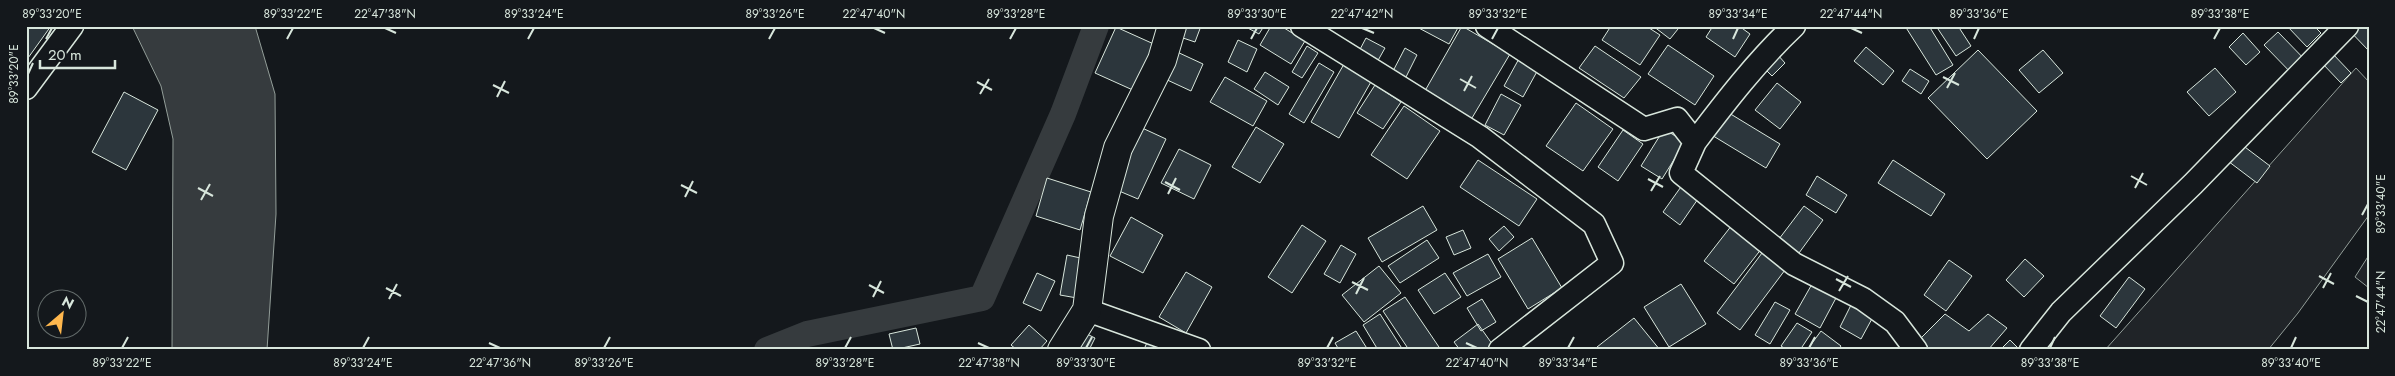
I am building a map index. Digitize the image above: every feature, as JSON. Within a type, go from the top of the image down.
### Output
[{"type":"street","points":[[26,88],[72,26]]},
{"type":"street","points":[[1062,350],[1086,310],[1099,216],[1118,148],[1162,60],[1172,26]]},
{"type":"street","points":[[1302,26],[1480,137],[1594,224],[1612,263],[1500,350]]},
{"type":"street","points":[[1487,26],[1644,129],[1677,119],[1695,142]]},
{"type":"street","points":[[1794,26],[1775,44],[1730,96],[1695,142],[1681,173],[1794,264],[1863,299],[1895,322],[1916,350]]},
{"type":"street","points":[[2031,350],[2061,312],[2193,184],[2347,26]]},
{"type":"street","points":[[1086,310],[1199,350]]},
{"type":"shaded area","points":[[132,26],[255,26],[275,94],[276,214],[267,350],[172,350],[173,139],[161,86]]},
{"type":"shaded area","points":[[2356,68],[2369,82],[2369,215],[2298,313],[2268,350],[2105,350]]},
{"type":"shaded area","points":[[2369,255],[2369,288],[2355,277]]},
{"type":"building","points":[[26,26],[51,26],[28,58],[26,57]]},
{"type":"building","points":[[1178,26],[1201,26],[1195,42],[1174,35]]},
{"type":"building","points":[[1244,26],[1264,26],[1259,34]]},
{"type":"building","points":[[1271,26],[1281,26],[1305,41],[1291,64],[1260,45]]},
{"type":"building","points":[[1415,26],[1459,26],[1449,44]]},
{"type":"building","points":[[1462,26],[1510,54],[1469,123],[1422,96]]},
{"type":"building","points":[[1611,26],[1646,26],[1660,35],[1640,65],[1602,40]]},
{"type":"building","points":[[1653,26],[1675,26],[1678,29],[1670,39]]},
{"type":"building","points":[[1713,26],[1739,26],[1750,34],[1735,57],[1706,37]]},
{"type":"building","points":[[1905,26],[1929,26],[1953,65],[1936,75]]},
{"type":"building","points":[[1936,26],[1958,26],[1971,46],[1956,56]]},
{"type":"building","points":[[2287,26],[2314,26],[2321,33],[2307,47]]},
{"type":"building","points":[[2345,26],[2369,26],[2369,51]]},
{"type":"building","points":[[1116,27],[1156,45],[1135,91],[1095,73]]},
{"type":"building","points":[[2278,32],[2311,66],[2297,79],[2264,45]]},
{"type":"building","points":[[2243,33],[2260,52],[2246,65],[2229,47]]},
{"type":"building","points":[[1366,38],[1385,48],[1376,64],[1357,55]]},
{"type":"building","points":[[1238,40],[1257,49],[1247,72],[1228,62]]},
{"type":"building","points":[[1668,45],[1714,76],[1695,105],[1648,74]]},
{"type":"building","points":[[1307,46],[1318,53],[1302,78],[1292,72]]},
{"type":"building","points":[[1595,46],[1641,77],[1624,98],[1579,68]]},
{"type":"building","points":[[1866,47],[1894,71],[1883,85],[1854,61]]},
{"type":"building","points":[[1405,48],[1417,55],[1405,79],[1392,73]]},
{"type":"building","points":[[1978,50],[2037,111],[1987,159],[1928,98]]},
{"type":"building","points":[[2043,50],[2063,73],[2039,93],[2019,70]]},
{"type":"building","points":[[1175,51],[1203,64],[1191,91],[1163,78]]},
{"type":"building","points":[[2331,52],[2351,73],[2341,83],[2321,62]]},
{"type":"building","points":[[1777,54],[1785,63],[1772,76],[1763,67]]},
{"type":"building","points":[[1521,55],[1540,66],[1523,97],[1504,86]]},
{"type":"building","points":[[1319,63],[1334,72],[1304,123],[1289,114]]},
{"type":"building","points":[[1344,64],[1372,80],[1339,138],[1311,122]]},
{"type":"building","points":[[2215,68],[2236,92],[2209,116],[2187,92]]},
{"type":"building","points":[[1910,69],[1929,81],[1921,94],[1902,81]]},
{"type":"building","points":[[1265,72],[1289,87],[1278,105],[1254,89]]},
{"type":"building","points":[[1225,77],[1267,101],[1253,126],[1210,102]]},
{"type":"building","points":[[1777,83],[1801,102],[1780,129],[1755,110]]},
{"type":"building","points":[[1375,85],[1401,102],[1383,129],[1357,113]]},
{"type":"building","points":[[124,92],[158,110],[126,170],[92,152]]},
{"type":"building","points":[[1501,94],[1521,105],[1504,135],[1485,125]]},
{"type":"building","points":[[1576,103],[1613,129],[1583,171],[1546,146]]},
{"type":"building","points":[[1404,106],[1440,131],[1407,179],[1371,155]]},
{"type":"building","points":[[1724,110],[1780,144],[1766,168],[1710,134]]},
{"type":"building","points":[[1140,127],[1166,139],[1138,199],[1112,188]]},
{"type":"building","points":[[1256,127],[1284,144],[1260,183],[1232,167]]},
{"type":"building","points":[[1664,129],[1685,142],[1662,179],[1641,166]]},
{"type":"building","points":[[1623,130],[1643,144],[1618,181],[1598,167]]},
{"type":"building","points":[[2233,138],[2270,166],[2257,183],[2220,155]]},
{"type":"building","points":[[1179,149],[1211,165],[1194,199],[1161,183]]},
{"type":"building","points":[[1478,160],[1537,199],[1519,226],[1460,187]]},
{"type":"building","points":[[1893,160],[1945,194],[1931,216],[1878,183]]},
{"type":"building","points":[[1817,176],[1847,195],[1836,213],[1806,195]]},
{"type":"building","points":[[1047,178],[1091,192],[1080,230],[1036,216]]},
{"type":"building","points":[[1683,184],[1700,196],[1680,225],[1663,212]]},
{"type":"building","points":[[1423,206],[1437,230],[1382,262],[1368,238]]},
{"type":"building","points":[[1804,206],[1823,220],[1799,253],[1779,239]]},
{"type":"building","points":[[1131,217],[1163,235],[1143,273],[1110,256]]},
{"type":"building","points":[[1302,225],[1326,241],[1292,293],[1268,277]]},
{"type":"building","points":[[1732,225],[1762,248],[1734,284],[1704,261]]},
{"type":"building","points":[[1504,226],[1514,237],[1499,251],[1489,239]]},
{"type":"building","points":[[1463,230],[1471,248],[1454,255],[1446,237]]},
{"type":"building","points":[[1532,238],[1562,288],[1528,309],[1498,259]]},
{"type":"building","points":[[1427,240],[1439,258],[1400,283],[1388,266]]},
{"type":"building","points":[[1341,245],[1356,254],[1340,283],[1324,274]]},
{"type":"building","points":[[1765,249],[1788,266],[1740,330],[1717,313]]},
{"type":"building","points":[[1488,254],[1501,277],[1467,296],[1453,273]]},
{"type":"building","points":[[1067,255],[1085,259],[1077,298],[1060,295]]},
{"type":"building","points":[[2025,259],[2044,276],[2024,297],[2006,280]]},
{"type":"building","points":[[1949,260],[1972,276],[1946,311],[1924,295]]},
{"type":"building","points":[[1379,266],[1401,293],[1364,322],[1342,295]]},
{"type":"building","points":[[1186,272],[1212,287],[1186,333],[1159,317]]},
{"type":"building","points":[[1037,273],[1055,281],[1041,311],[1023,303]]},
{"type":"building","points":[[1445,273],[1461,297],[1434,314],[1418,290]]},
{"type":"building","points":[[2129,277],[2145,289],[2116,328],[2100,316]]},
{"type":"building","points":[[1681,284],[1706,324],[1669,347],[1644,307]]},
{"type":"building","points":[[1812,284],[1836,298],[1820,328],[1795,314]]},
{"type":"building","points":[[1405,297],[1441,350],[1409,350],[1383,311]]},
{"type":"building","points":[[1482,299],[1496,322],[1481,331],[1467,308]]},
{"type":"building","points":[[1775,302],[1790,310],[1770,344],[1755,335]]},
{"type":"building","points":[[1852,303],[1874,315],[1861,339],[1840,327]]},
{"type":"building","points":[[1380,314],[1403,350],[1378,350],[1363,325]]},
{"type":"building","points":[[1945,314],[1969,331],[1988,314],[2007,328],[1988,350],[1930,350],[1919,340]]},
{"type":"building","points":[[1634,318],[1660,350],[1599,350],[1597,347]]},
{"type":"building","points":[[1797,323],[1812,332],[1800,350],[1787,350],[1781,346]]},
{"type":"building","points":[[1478,324],[1495,348],[1460,350],[1454,342]]},
{"type":"building","points":[[1029,325],[1047,341],[1039,350],[1017,350],[1011,345]]},
{"type":"building","points":[[916,328],[920,344],[893,350],[889,334]]},
{"type":"building","points":[[1081,331],[1095,338],[1089,350],[1072,350]]},
{"type":"building","points":[[1356,331],[1368,350],[1339,350],[1335,343]]},
{"type":"building","points":[[1821,331],[1841,346],[1838,350],[1807,350]]},
{"type":"building","points":[[1150,336],[1177,350],[1151,350],[1145,347]]},
{"type":"building","points":[[2010,340],[2020,350],[2000,350]]},
{"type":"waterway","points":[[767,350],[807,334],[982,298],[1063,114],[1096,26]]}]
